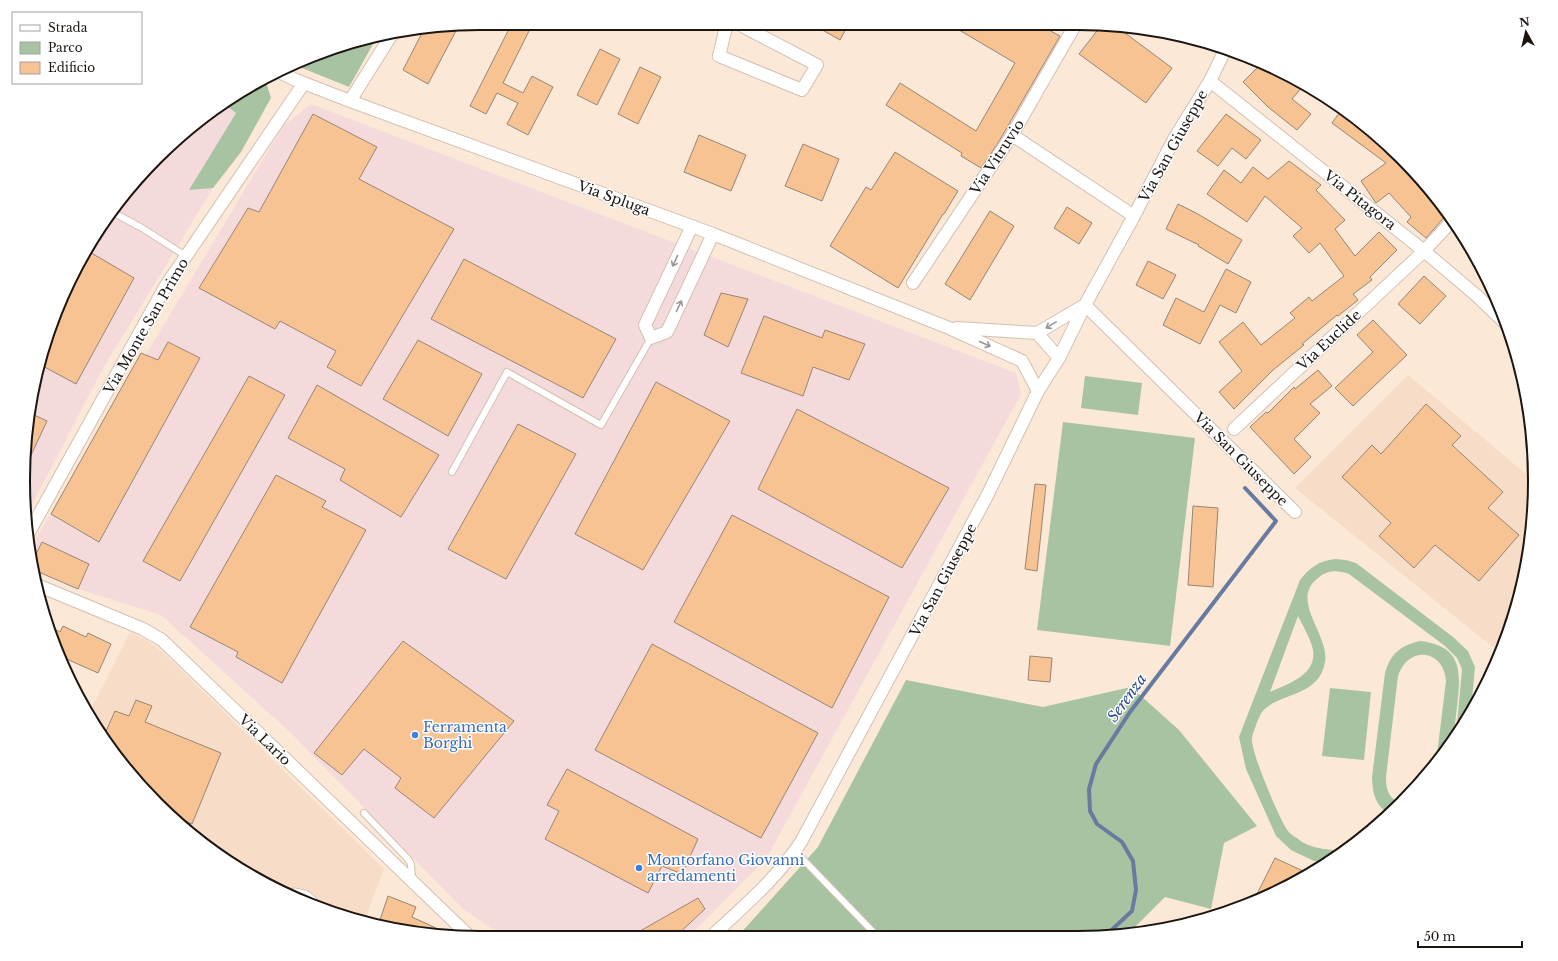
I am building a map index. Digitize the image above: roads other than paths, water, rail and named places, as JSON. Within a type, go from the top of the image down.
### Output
[{"type":"street","points":[[725,30],[719,56],[802,90],[817,64],[750,30]]},
{"type":"street","name":"Via Vitruvio","points":[[913,283],[1012,135],[1072,30]]},
{"type":"street","points":[[350,101],[388,40]]},
{"type":"street","name":"Via San Giuseppe","points":[[720,931],[774,877],[795,852],[813,822],[988,494],[1038,391],[1059,358],[1085,305],[1174,139],[1210,81],[1223,54]]},
{"type":"street","name":"Via Spluga","points":[[285,74],[350,101],[713,234],[949,328],[1022,361],[1038,391]]},
{"type":"street","name":"Via Pitagora","points":[[1210,81],[1424,251],[1477,296],[1496,315]]},
{"type":"street","name":"Via Monte San Primo","points":[[33,526],[165,287],[304,83]]},
{"type":"street","points":[[1012,135],[1134,216]]},
{"type":"street","name":"Via Euclide","points":[[1234,429],[1424,251],[1449,225]]},
{"type":"street","points":[[692,226],[645,325],[651,338],[667,332],[713,234]]},
{"type":"street","points":[[1059,358],[1037,333],[1085,305]]},
{"type":"street","name":"Via San Giuseppe","points":[[1085,305],[1294,512]]},
{"type":"street","name":"Via Spluga","points":[[949,328],[1037,333]]},
{"type":"street","name":"Via Lario","points":[[43,588],[143,630],[162,640],[463,930]]},
{"type":"lane","points":[[117,215],[142,228],[186,256]]},
{"type":"lane","points":[[452,472],[507,372],[601,425],[651,338]]},
{"type":"lane","points":[[364,813],[408,859],[411,864],[412,880]]},
{"type":"lane","points":[[795,852],[871,931]]},
{"type":"waterway","name":"Serenza","points":[[1112,929],[1132,911],[1136,890],[1133,861],[1122,842],[1097,824],[1090,811],[1089,789],[1096,764],[1130,712],[1276,521],[1245,488]]},
{"type":"place","name":"Ferramenta Borghi","points":[[415,735]]},
{"type":"place","name":"Montorfano Giovanni arredamenti","points":[[639,868]]}]
